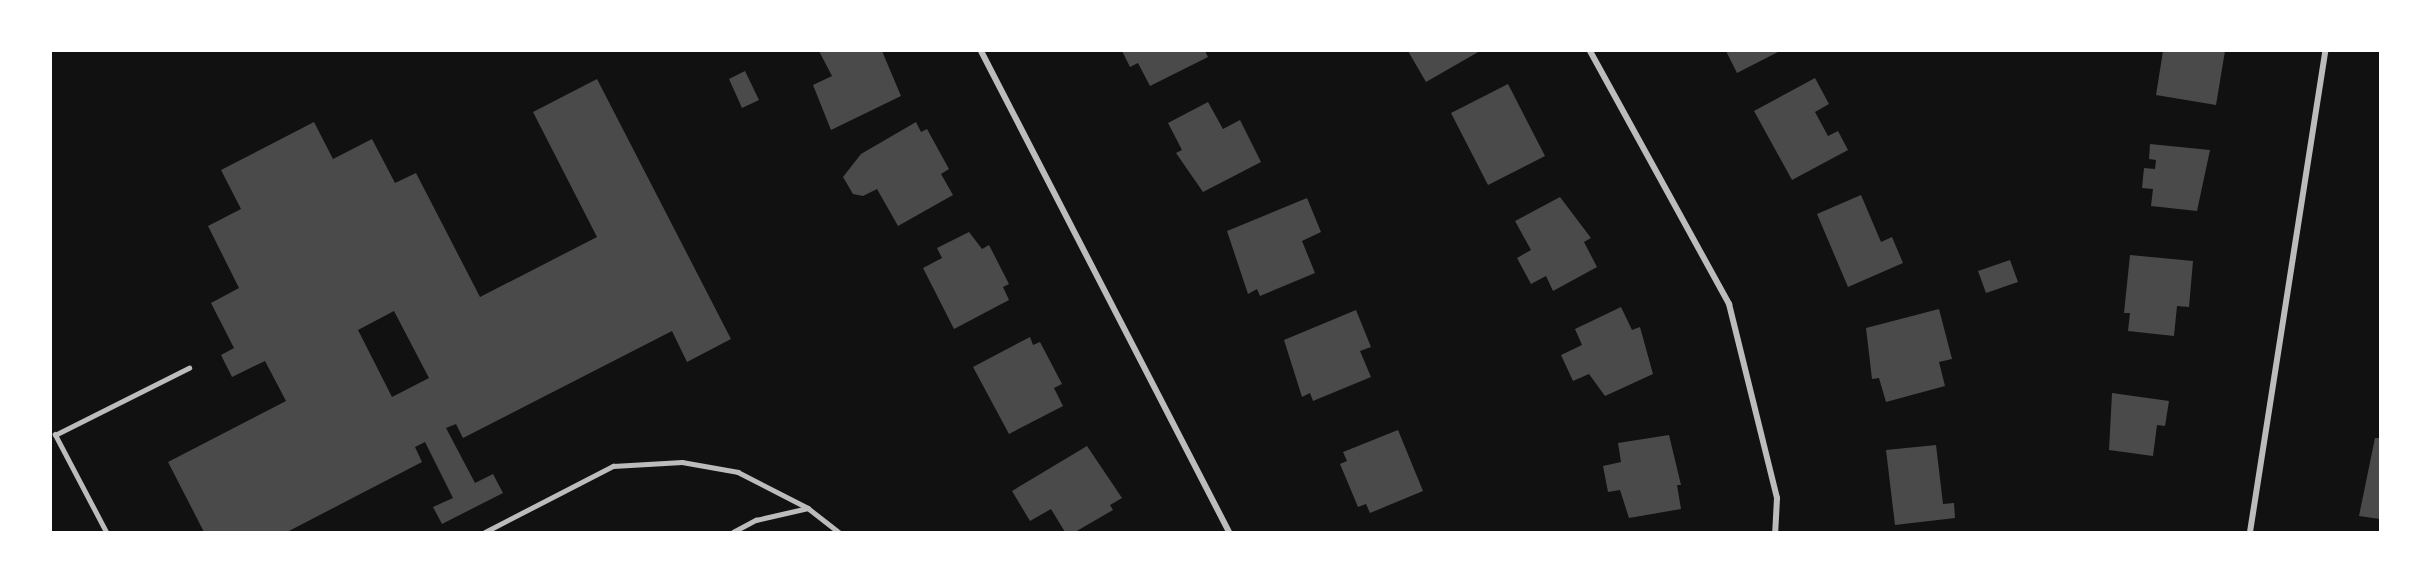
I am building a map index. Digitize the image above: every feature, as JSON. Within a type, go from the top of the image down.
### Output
[{"type":"street","points":[[981,51],[1229,532]]},
{"type":"street","points":[[1590,51],[1729,304],[1777,498],[1775,532]]},
{"type":"street","points":[[2250,532],[2325,51]]},
{"type":"lane","points":[[55,435],[189,368]]},
{"type":"lane","points":[[51,428],[106,532]]},
{"type":"lane","points":[[485,532],[613,466],[682,462],[738,472],[808,508],[839,532]]},
{"type":"lane","points":[[733,532],[756,520],[808,508]]},
{"type":"building","points":[[819,51],[882,51],[901,96],[831,130],[813,85],[832,76]]},
{"type":"building","points":[[1122,51],[1205,51],[1208,57],[1150,86],[1138,63],[1130,67]]},
{"type":"building","points":[[1408,51],[1480,51],[1426,82]]},
{"type":"building","points":[[1726,51],[1780,51],[1737,73]]},
{"type":"building","points":[[2163,51],[2225,51],[2216,105],[2156,95]]},
{"type":"building","points":[[745,71],[759,100],[742,108],[729,79]]},
{"type":"building","points":[[1815,78],[1829,104],[1815,112],[1828,136],[1838,131],[1848,150],[1792,180],[1754,111]]},
{"type":"building","points":[[597,79],[731,339],[687,362],[672,331],[463,438],[456,424],[446,428],[475,483],[493,474],[503,493],[442,524],[433,507],[453,498],[425,442],[415,447],[422,462],[287,532],[204,532],[168,462],[286,401],[265,361],[232,377],[221,355],[234,348],[211,303],[239,288],[208,226],[241,209],[221,170],[314,122],[333,159],[372,139],[395,183],[416,173],[480,297],[597,237],[533,112]],"holes":[[[394,311],[429,378],[392,397],[358,330]]]},
{"type":"building","points":[[1508,84],[1545,156],[1488,185],[1451,113]]},
{"type":"building","points":[[1208,102],[1223,129],[1240,120],[1261,162],[1203,192],[1176,153],[1182,150],[1168,123]]},
{"type":"building","points":[[916,122],[921,132],[927,129],[949,169],[941,174],[953,195],[898,226],[877,189],[863,196],[853,194],[843,177],[861,154]]},
{"type":"building","points":[[2150,144],[2210,150],[2197,211],[2151,206],[2153,189],[2142,188],[2144,168],[2155,169],[2156,160],[2149,159]]},
{"type":"building","points":[[1861,195],[1881,242],[1892,237],[1903,263],[1848,287],[1817,214]]},
{"type":"building","points":[[1560,197],[1591,238],[1584,242],[1597,267],[1553,291],[1546,276],[1531,284],[1517,258],[1531,250],[1515,221]]},
{"type":"building","points":[[1307,198],[1321,232],[1302,241],[1315,273],[1260,296],[1257,289],[1248,294],[1227,231]]},
{"type":"building","points":[[969,232],[982,249],[989,245],[1009,284],[1003,287],[1009,300],[954,329],[923,268],[942,258],[937,248]]},
{"type":"building","points":[[2130,255],[2193,261],[2189,307],[2177,306],[2174,336],[2128,331],[2130,313],[2124,313]]},
{"type":"building","points":[[2010,260],[2018,282],[1986,293],[1978,271]]},
{"type":"building","points":[[1621,307],[1632,330],[1640,327],[1653,374],[1605,396],[1589,374],[1573,381],[1561,355],[1582,345],[1575,329]]},
{"type":"building","points":[[1939,309],[1952,359],[1939,362],[1945,386],[1886,402],[1879,378],[1872,379],[1866,328]]},
{"type":"building","points":[[1356,310],[1371,347],[1360,351],[1371,377],[1313,401],[1310,393],[1302,397],[1284,340]]},
{"type":"building","points":[[1030,337],[1033,345],[1040,342],[1062,384],[1054,388],[1063,406],[1009,434],[973,367]]},
{"type":"building","points":[[2112,393],[2169,401],[2165,426],[2157,425],[2153,456],[2109,450]]},
{"type":"building","points":[[1398,430],[1423,491],[1370,513],[1366,504],[1358,507],[1340,464],[1347,461],[1343,452]]},
{"type":"building","points":[[1669,435],[1681,485],[1677,485],[1681,509],[1629,518],[1620,490],[1608,492],[1603,466],[1621,462],[1618,443]]},
{"type":"building","points":[[2375,438],[2380,438],[2380,519],[2359,516]]},
{"type":"building","points":[[1936,445],[1943,504],[1954,503],[1955,518],[1895,525],[1886,450]]},
{"type":"building","points":[[1087,446],[1122,498],[1110,505],[1113,510],[1075,532],[1065,532],[1051,509],[1030,521],[1012,491]]}]
